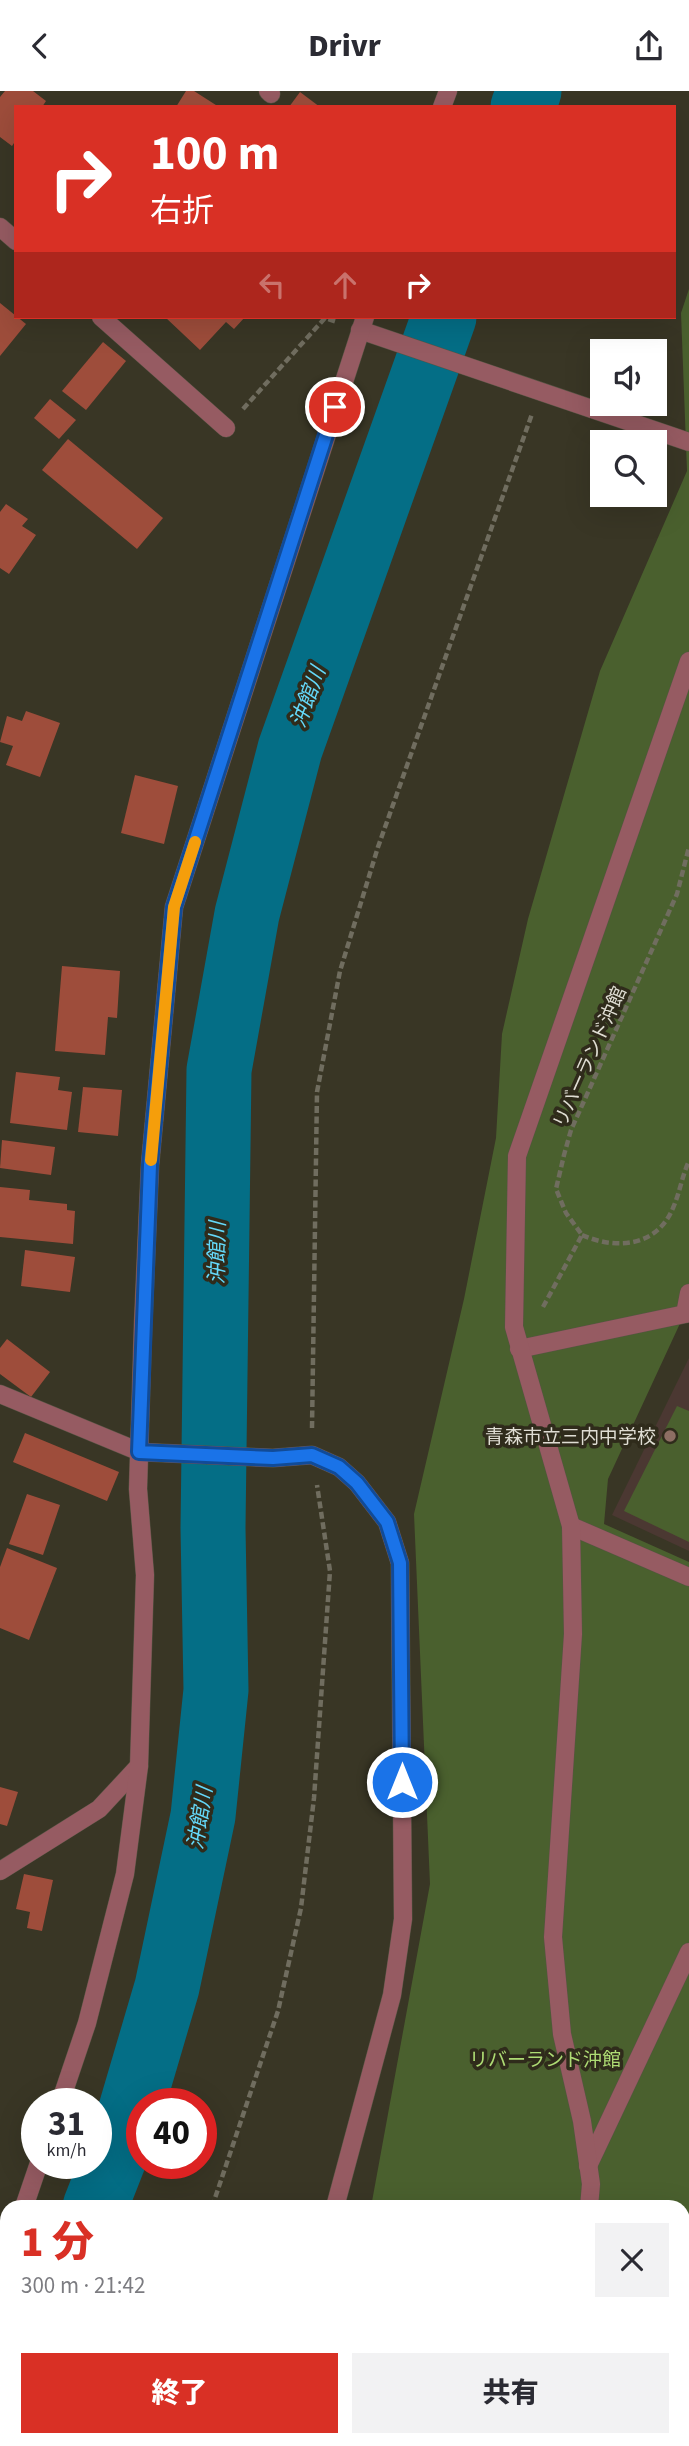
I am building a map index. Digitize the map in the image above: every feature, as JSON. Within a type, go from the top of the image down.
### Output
[{"type":"street","points":[[0,226],[14,239]]},
{"type":"street","points":[[103,319],[226,428]]},
{"type":"street","points":[[65,2088],[88,2023],[125,1874],[139,1766],[145,1575],[138,1489],[150,1165],[174,907],[363,323],[377,336],[689,442]]},
{"type":"street","points":[[589,2200],[588,2166],[562,2034],[553,1937],[573,1634],[570,1527],[514,1327],[517,1156],[689,661]]},
{"type":"street","points":[[519,1349],[685,1314],[689,1293]]},
{"type":"street","points":[[0,1394],[139,1452],[273,1458],[312,1455],[339,1467],[357,1483],[387,1522],[400,1563],[403,1919],[392,1995],[337,2200]]},
{"type":"street","points":[[570,1527],[689,1577]]},
{"type":"street","points":[[0,1871],[99,1809],[139,1766]]},
{"type":"street","points":[[588,2166],[689,1952]]},
{"type":"street","points":[[26,2200],[34,2179]]},
{"type":"path","points":[[226,428],[324,319]]},
{"type":"path","points":[[214,2200],[278,2011],[301,1907],[314,1798],[330,1571],[312,1455],[317,1092],[340,971],[378,847],[540,390]]},
{"type":"path","name":"リバーランド沖館","points":[[582,1235],[566,1213],[556,1189],[564,1155],[571,1130],[677,894],[689,847]]},
{"type":"path","points":[[519,1349],[582,1235],[603,1244],[628,1245],[653,1234],[673,1209],[689,1161]]},
{"type":"shaded area","name":"青森市立三内中学校","points":[[689,1358],[689,1551],[612,1515]]},
{"type":"green space","name":"リバーランド沖館","points":[[689,289],[689,1304],[608,1479],[604,1524],[689,1562],[689,2200],[372,2200],[430,1884],[414,1514],[464,1299],[496,1138],[502,1034],[528,919],[600,671],[687,471],[681,313]]},
{"type":"green space","name":"青森市立三内中学校","points":[[677,1406],[689,1411],[689,1542],[624,1511]]},
{"type":"building","points":[[5,91],[33,91],[46,101],[43,105],[14,105],[12,146],[0,137],[0,97]]},
{"type":"building","points":[[186,91],[194,91],[216,105],[177,105]]},
{"type":"building","points":[[300,92],[317,105],[290,105]]},
{"type":"building","points":[[0,303],[14,314],[14,319],[20,319],[26,324],[0,356]]},
{"type":"building","points":[[167,319],[243,319],[234,329],[226,322],[200,350]]},
{"type":"building","points":[[103,342],[126,361],[86,410],[62,391]]},
{"type":"building","points":[[50,399],[76,420],[59,439],[34,418]]},
{"type":"building","points":[[68,439],[163,518],[137,549],[42,470]]},
{"type":"building","points":[[6,504],[28,519],[22,526],[36,535],[9,574],[0,568],[0,512]]},
{"type":"building","points":[[26,711],[60,723],[40,777],[6,765],[13,746],[0,742],[7,716],[22,721]]},
{"type":"building","points":[[135,775],[178,786],[164,844],[121,833]]},
{"type":"building","points":[[62,966],[120,971],[117,1018],[108,1017],[105,1055],[55,1051]]},
{"type":"building","points":[[16,1072],[60,1077],[58,1090],[72,1092],[67,1130],[10,1123]]},
{"type":"building","points":[[83,1087],[122,1090],[118,1136],[78,1132]]},
{"type":"building","points":[[2,1140],[55,1147],[51,1175],[0,1168]]},
{"type":"building","points":[[0,1187],[30,1190],[29,1200],[67,1204],[67,1210],[75,1211],[73,1244],[0,1237]]},
{"type":"building","points":[[25,1250],[75,1257],[70,1292],[21,1286]]},
{"type":"building","points":[[7,1339],[50,1372],[31,1397],[0,1374],[0,1348]]},
{"type":"building","points":[[25,1433],[119,1472],[107,1501],[13,1462]]},
{"type":"building","points":[[27,1494],[60,1505],[43,1555],[9,1544]]},
{"type":"building","points":[[7,1548],[57,1568],[29,1640],[0,1628],[0,1567]]},
{"type":"building","points":[[0,1787],[18,1792],[7,1826],[0,1824]]},
{"type":"building","points":[[24,1874],[53,1880],[42,1931],[27,1928],[30,1912],[16,1909]]},
{"type":"waterway","name":"沖館川","points":[[524,105],[529,91]]},
{"type":"waterway","name":"沖館川","points":[[98,2200],[124,2133],[167,1987],[203,1816],[216,1690],[213,1528],[219,1070],[247,914],[290,749],[443,319]]},
{"type":"slow traffic","points":[[151,1160],[174,907],[195,842]]},
{"type":"place","name":"青森市立三内中学校","points":[[670,1436]]},
{"type":"route","points":[[335,407],[174,907],[150,1165],[139,1452],[273,1458],[312,1455],[339,1467],[357,1483],[387,1522],[400,1563],[402,1782]]}]
